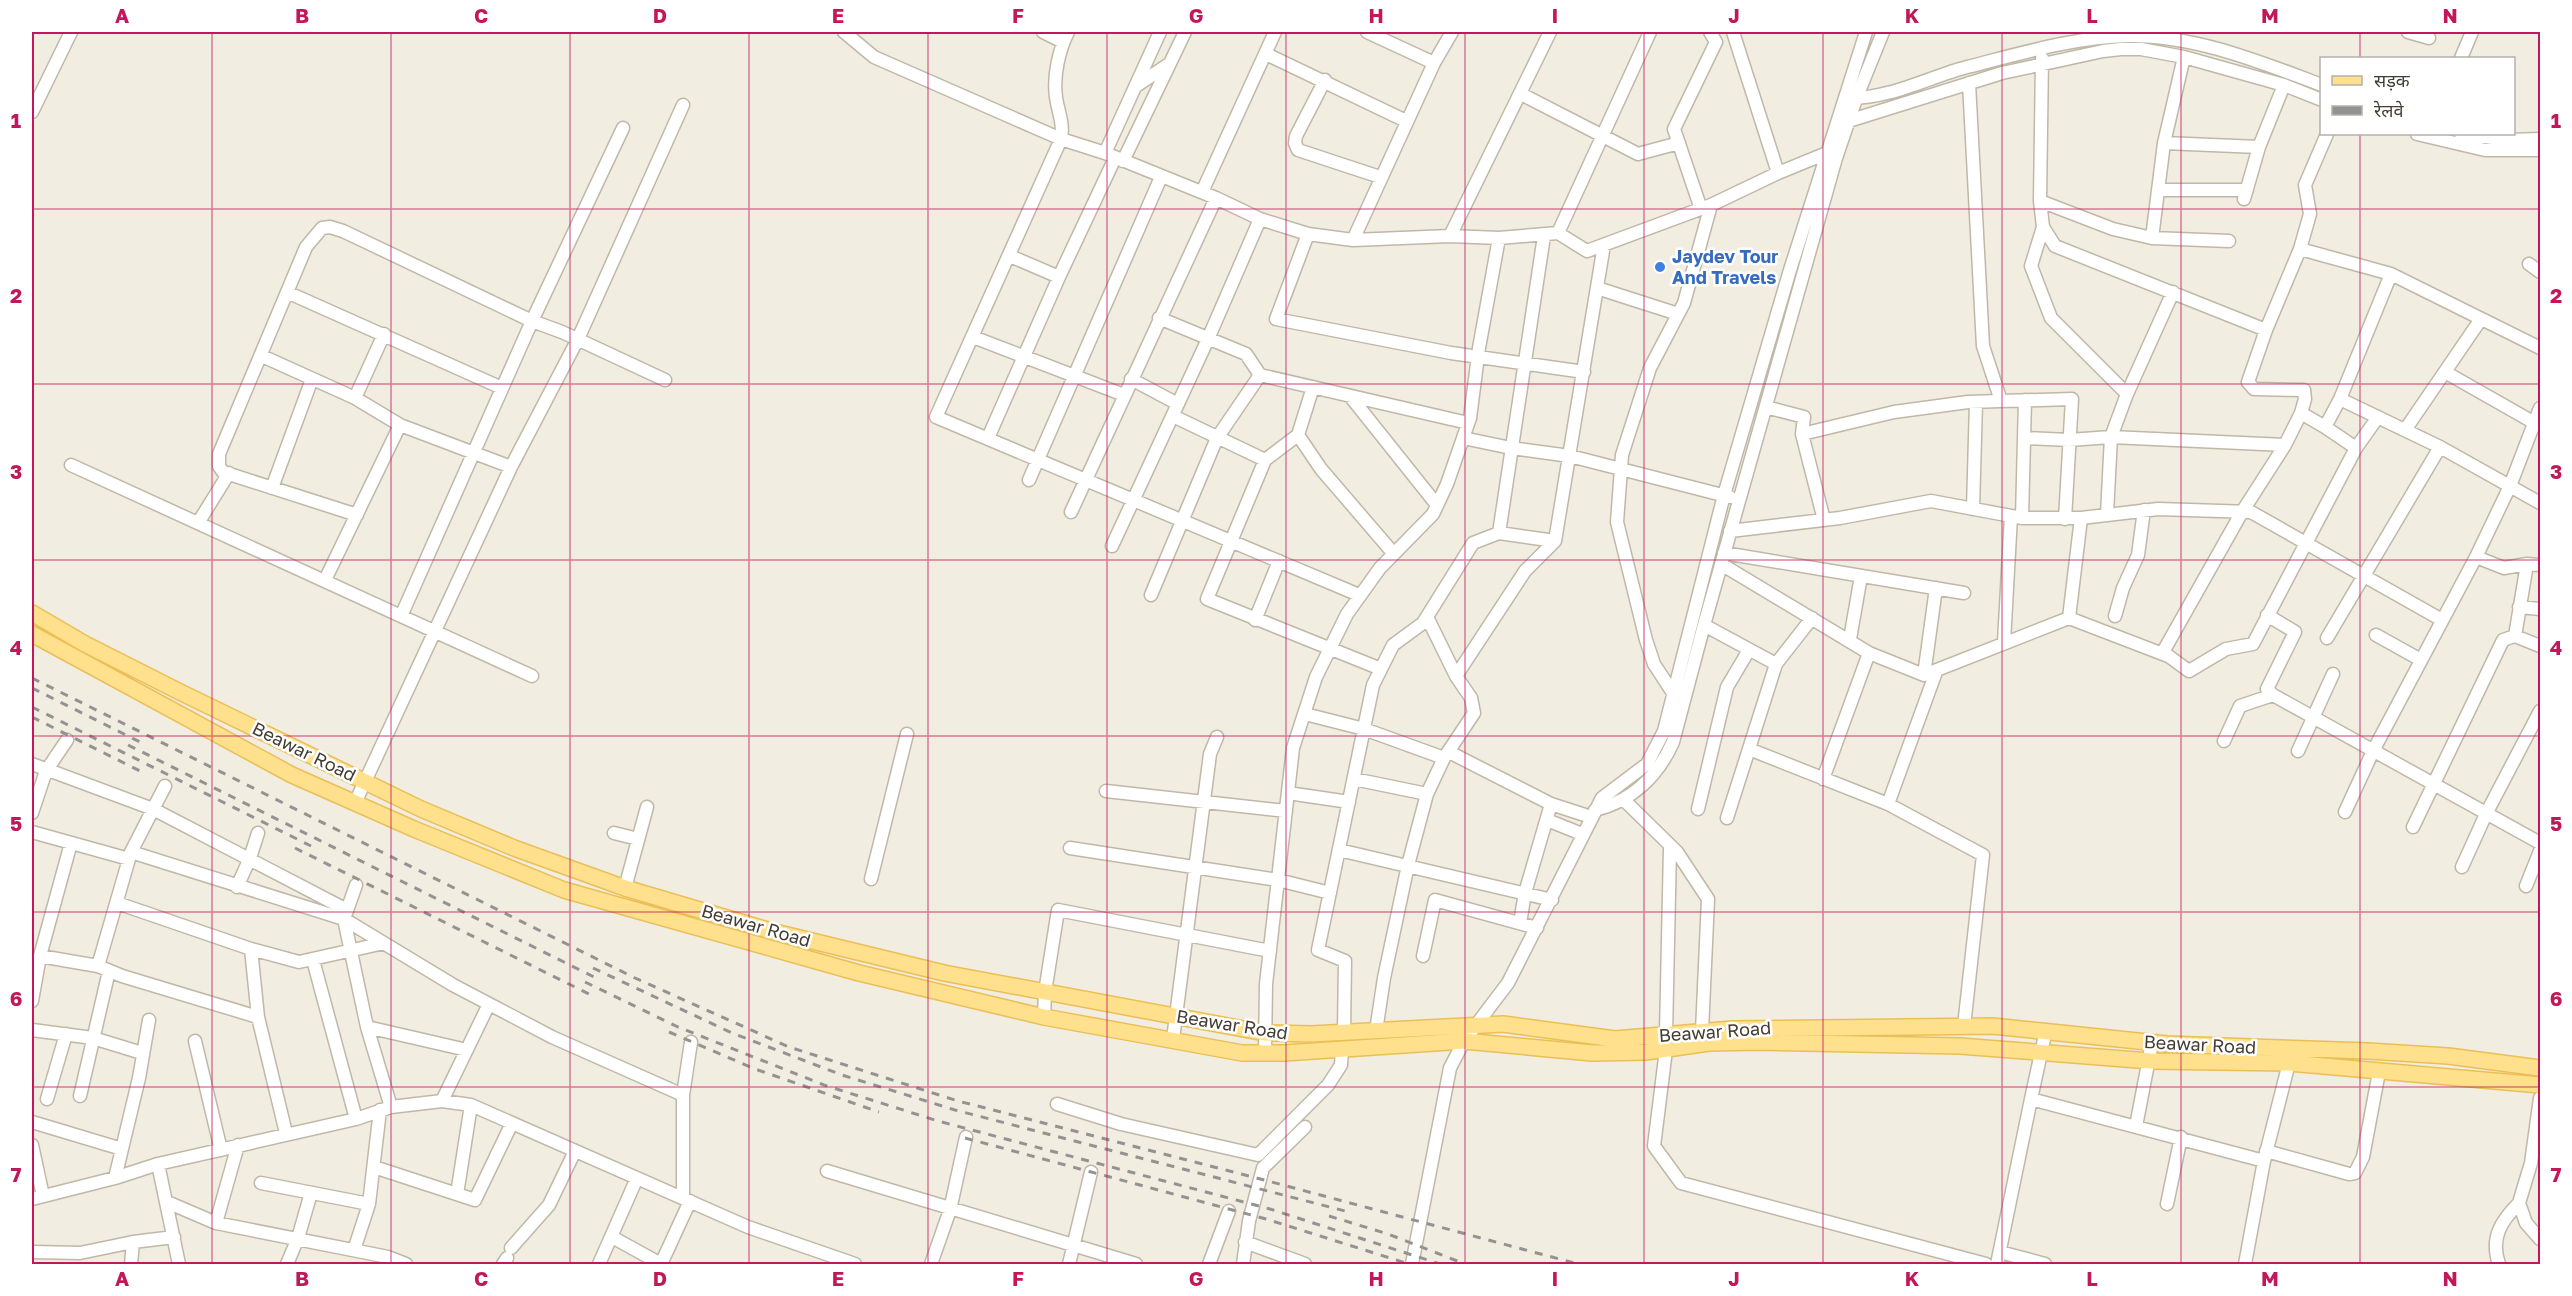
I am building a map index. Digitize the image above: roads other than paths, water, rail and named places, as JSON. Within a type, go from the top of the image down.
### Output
[{"type":"main road","name":"Beawar Road","points":[[32,613],[85,644],[365,782],[514,849],[625,888],[771,931],[944,973],[1265,1033],[1311,1034],[1475,1025],[1518,1025],[1616,1039],[1702,1031],[1964,1026],[2046,1030],[2152,1043],[2448,1056],[2541,1068]]},
{"type":"main road","name":"Beawar Road","points":[[32,634],[292,775],[564,890],[660,919],[859,973],[1044,1017],[1242,1053],[1464,1041],[1592,1053],[1666,1050],[1709,1043],[1759,1042],[1960,1046],[2150,1061],[2289,1063],[2541,1085]]},
{"type":"main road","points":[[660,919],[666,900]]},
{"type":"street","points":[[33,109],[71,32]]},
{"type":"street","points":[[844,32],[874,57],[1061,139],[1115,157],[1202,192],[1260,219],[1308,234],[1353,240],[1450,236],[1499,238],[1544,236],[1558,233],[1587,251],[1706,207],[1827,153]]},
{"type":"street","points":[[1043,32],[1065,37],[1055,86],[1062,126],[1061,139],[936,417],[1359,595]]},
{"type":"street","points":[[1115,157],[1136,86],[1160,32]]},
{"type":"street","points":[[988,438],[1115,157],[1170,63],[1185,32]]},
{"type":"street","points":[[1202,192],[1275,32]]},
{"type":"street","points":[[1367,32],[1434,63]]},
{"type":"street","points":[[1353,240],[1406,121],[1452,32]]},
{"type":"street","points":[[1450,236],[1550,32]]},
{"type":"street","points":[[1558,233],[1650,32]]},
{"type":"street","points":[[1673,693],[1656,668],[1632,590],[1617,522],[1622,454],[1650,368],[1684,303],[1706,207],[1674,129],[1716,42],[1710,32]]},
{"type":"street","points":[[1734,32],[1778,173]]},
{"type":"street","points":[[1305,714],[1364,729],[1446,755],[1551,804],[1593,813],[1624,800],[1658,770],[1673,742],[1850,98],[1866,32]]},
{"type":"street","points":[[1850,98],[1882,32]]},
{"type":"street","points":[[2408,32],[2429,38]]},
{"type":"street","points":[[2461,57],[2472,32]]},
{"type":"street","points":[[1850,98],[1869,98],[1959,69],[2110,37],[2175,36],[2320,84]]},
{"type":"street","points":[[1413,1264],[1450,1068],[1464,1041],[1508,983],[1552,900],[1593,813],[1607,793],[1638,772],[1652,756],[1664,731],[1724,495],[1827,153],[1842,123],[1970,83],[2042,64],[2121,49],[2184,57],[2284,85],[2320,99]]},
{"type":"street","points":[[2041,50],[2040,201],[2043,226],[2031,266],[2051,318],[2127,394]]},
{"type":"street","points":[[1266,54],[1325,80],[1406,121]]},
{"type":"street","points":[[2152,238],[2164,143],[2184,57]]},
{"type":"street","points":[[1136,86],[1170,63]]},
{"type":"street","points":[[1325,80],[1296,136],[1295,143],[1298,150],[1380,177]]},
{"type":"street","points":[[1970,83],[1983,346],[2001,401]]},
{"type":"street","points":[[2159,190],[2246,195],[2259,147],[2284,85]]},
{"type":"street","points":[[1521,94],[1638,154],[1679,143]]},
{"type":"street","points":[[355,803],[511,467],[578,339],[683,105]]},
{"type":"street","points":[[402,614],[532,321],[623,128]]},
{"type":"street","points":[[2327,135],[2305,185],[2310,214],[2300,249],[2266,330],[2248,382],[2254,389],[2304,390],[2305,399],[2301,413],[2285,445],[2242,512],[2163,652],[2189,671],[2226,649],[2253,644],[2356,448],[2378,417]]},
{"type":"street","points":[[2425,135],[2441,137],[2485,150],[2541,150]]},
{"type":"street","points":[[2469,135],[2509,140],[2541,139]]},
{"type":"street","points":[[2164,143],[2259,147]]},
{"type":"street","points":[[1029,480],[1161,177]]},
{"type":"street","points":[[1071,512],[1216,198]]},
{"type":"street","points":[[2040,201],[2113,229],[2152,238],[2229,241]]},
{"type":"street","points":[[1112,546],[1208,339],[1260,219]]},
{"type":"street","points":[[2043,226],[2055,246],[2266,330]]},
{"type":"street","points":[[357,515],[223,472],[219,466],[219,454],[289,293],[306,247],[322,228],[330,227],[343,231],[532,321],[578,339],[665,380]]},
{"type":"street","points":[[1308,234],[1276,319],[1478,357],[1584,372]]},
{"type":"street","points":[[1499,533],[1544,236]]},
{"type":"street","points":[[1265,1053],[1266,984],[1293,748],[1316,677],[1347,614],[1359,595],[1394,554],[1433,514],[1437,505],[1468,423],[1499,238]]},
{"type":"street","points":[[1456,676],[1525,571],[1555,541],[1604,245]]},
{"type":"street","points":[[2300,249],[2391,274],[2541,348]]},
{"type":"street","points":[[1010,256],[1059,278]]},
{"type":"street","points":[[2529,264],[2541,272]]},
{"type":"street","points":[[2325,427],[2340,399],[2391,274]]},
{"type":"street","points":[[1597,288],[1678,314]]},
{"type":"street","points":[[2107,514],[2111,437],[2127,394],[2173,292]]},
{"type":"street","points":[[289,293],[502,388]]},
{"type":"street","points":[[1159,318],[1246,354],[1260,375],[1468,423]]},
{"type":"street","points":[[2405,430],[2481,319]]},
{"type":"street","points":[[355,398],[384,334]]},
{"type":"street","points":[[973,337],[1124,395]]},
{"type":"street","points":[[262,356],[355,398],[400,425],[511,467]]},
{"type":"street","points":[[2445,372],[2538,424]]},
{"type":"street","points":[[1151,595],[1217,438],[1260,375]]},
{"type":"street","points":[[272,488],[312,379]]},
{"type":"street","points":[[1131,380],[1217,438],[1265,460]]},
{"type":"street","points":[[1313,387],[1298,435],[1265,460],[1207,599],[1381,669]]},
{"type":"street","points":[[1350,396],[1437,505]]},
{"type":"street","points":[[1802,434],[1894,412],[1976,402],[2072,399],[2065,519]]},
{"type":"street","points":[[2340,399],[2440,447],[2541,503]]},
{"type":"street","points":[[2004,642],[2024,438],[2025,400]]},
{"type":"street","points":[[1974,509],[1976,402]]},
{"type":"street","points":[[1766,407],[1804,417],[1802,434],[1824,520]]},
{"type":"street","points":[[2345,812],[2373,751],[2476,557],[2538,424],[2541,408]]},
{"type":"street","points":[[2301,413],[2356,448]]},
{"type":"street","points":[[325,580],[400,425]]},
{"type":"street","points":[[1298,435],[1322,470],[1394,554]]},
{"type":"street","points":[[2024,438],[2069,440],[2111,437],[2285,445]]},
{"type":"street","points":[[1463,438],[1511,448],[1570,456],[1724,495],[1739,501]]},
{"type":"street","points":[[2328,638],[2440,447]]},
{"type":"street","points":[[71,465],[532,675]]},
{"type":"street","points":[[198,523],[229,473]]},
{"type":"street","points":[[1730,531],[1824,520],[1931,501],[2017,517],[2065,519],[2144,510],[2251,512],[2442,620]]},
{"type":"street","points":[[2115,616],[2123,588],[2138,555],[2144,510]]},
{"type":"street","points":[[2069,618],[2081,518]]},
{"type":"street","points":[[1344,1032],[1345,961],[1318,950],[1373,686],[1393,645],[1423,623],[1473,543],[1499,533],[1555,541]]},
{"type":"street","points":[[2476,557],[2504,568],[2527,564],[2541,565]]},
{"type":"street","points":[[1723,559],[1812,618],[1869,652],[1930,674],[2004,642],[2069,618],[2169,657]]},
{"type":"street","points":[[1723,559],[1861,576],[1964,593]]},
{"type":"street","points":[[1255,620],[1279,561]]},
{"type":"street","points":[[2515,636],[2527,564]]},
{"type":"street","points":[[1850,639],[1861,576]]},
{"type":"street","points":[[1888,804],[1930,674],[1936,588]]},
{"type":"street","points":[[2519,607],[2541,609]]},
{"type":"street","points":[[2268,615],[2295,632],[2267,690],[2272,695],[2541,843]]},
{"type":"street","points":[[1376,1031],[1384,978],[1408,865],[1428,794],[1446,755],[1474,713],[1471,698],[1456,676],[1427,617]]},
{"type":"street","points":[[1727,818],[1776,664],[1812,618]]},
{"type":"street","points":[[1704,625],[1776,664]]},
{"type":"street","points":[[2376,635],[2421,660]]},
{"type":"street","points":[[2412,827],[2503,640],[2515,636],[2541,646]]},
{"type":"street","points":[[1698,809],[1727,687],[1749,650]]},
{"type":"street","points":[[1823,779],[1869,652]]},
{"type":"street","points":[[2298,751],[2333,674]]},
{"type":"street","points":[[2224,741],[2240,706],[2272,695]]},
{"type":"street","points":[[2462,867],[2486,813],[2541,711]]},
{"type":"street","points":[[871,879],[907,734]]},
{"type":"street","points":[[1173,1039],[1210,754],[1217,737]]},
{"type":"street","points":[[32,813],[46,771],[67,740]]},
{"type":"street","points":[[1749,749],[1888,804],[1983,855],[1964,1026]]},
{"type":"street","points":[[32,764],[153,809],[250,858],[345,915],[384,943],[489,1004],[552,1037],[683,1095]]},
{"type":"street","points":[[1354,779],[1428,794]]},
{"type":"street","points":[[80,1096],[93,1038],[117,903],[130,856],[165,786]]},
{"type":"street","points":[[1106,791],[1286,811]]},
{"type":"street","points":[[1288,793],[1349,802]]},
{"type":"street","points":[[1624,800],[1670,848],[1677,852],[1708,899],[1702,1031]]},
{"type":"street","points":[[1520,923],[1525,893],[1551,804]]},
{"type":"street","points":[[625,888],[647,807]]},
{"type":"street","points":[[1546,820],[1582,834]]},
{"type":"street","points":[[32,832],[130,856],[345,915]]},
{"type":"street","points":[[237,887],[258,833]]},
{"type":"street","points":[[614,833],[638,839]]},
{"type":"street","points":[[32,1001],[40,956],[71,843]]},
{"type":"street","points":[[1070,848],[1278,880],[1330,893]]},
{"type":"street","points":[[1666,1034],[1670,848]]},
{"type":"street","points":[[1339,850],[1552,900]]},
{"type":"street","points":[[2526,886],[2541,851]]},
{"type":"street","points":[[354,1250],[369,1204],[386,1108],[345,915],[356,885]]},
{"type":"street","points":[[1423,956],[1435,900],[1537,927]]},
{"type":"street","points":[[117,903],[292,961],[313,960],[384,943]]},
{"type":"street","points":[[1044,1017],[1045,992],[1058,910],[1270,951]]},
{"type":"street","points":[[251,949],[258,1017],[286,1133]]},
{"type":"street","points":[[40,956],[104,968],[258,1017]]},
{"type":"street","points":[[313,960],[356,1119]]},
{"type":"street","points":[[442,1101],[489,1004]]},
{"type":"street","points":[[115,1178],[139,1078],[149,1020]]},
{"type":"street","points":[[367,1027],[467,1050]]},
{"type":"street","points":[[32,1030],[93,1038],[142,1053]]},
{"type":"street","points":[[2045,1264],[1998,1258],[2046,1030]]},
{"type":"street","points":[[46,1099],[66,1035]]},
{"type":"street","points":[[195,1041],[221,1150]]},
{"type":"street","points":[[612,1237],[661,1264],[687,1200],[683,1095],[691,1042]]},
{"type":"street","points":[[2136,1126],[2152,1043]]},
{"type":"street","points":[[1057,1104],[1121,1124],[1258,1155],[1328,1085],[1341,1065],[1342,1049]]},
{"type":"street","points":[[1666,1050],[1654,1146],[1681,1183],[1986,1264]]},
{"type":"street","points":[[2245,1264],[2265,1156],[2289,1063]]},
{"type":"street","points":[[2031,1099],[2181,1137],[2349,1174],[2355,1173],[2363,1157],[2379,1072]]},
{"type":"street","points":[[2499,1264],[2495,1238],[2505,1217],[2519,1203],[2531,1163],[2541,1098]]},
{"type":"street","points":[[32,1145],[37,1198],[115,1178],[158,1164],[286,1133],[356,1119],[386,1108],[442,1101],[471,1105],[748,1227],[839,1262],[855,1264]]},
{"type":"street","points":[[457,1194],[471,1105]]},
{"type":"street","points":[[32,1122],[122,1149]]},
{"type":"street","points":[[374,1167],[475,1200],[513,1123]]},
{"type":"street","points":[[1243,1264],[1245,1242],[1263,1168],[1305,1127]]},
{"type":"street","points":[[931,1264],[950,1210],[966,1137]]},
{"type":"street","points":[[2168,1204],[2181,1137]]},
{"type":"street","points":[[216,1223],[238,1145]]},
{"type":"street","points":[[507,1257],[549,1205],[575,1151]]},
{"type":"street","points":[[158,1164],[179,1264]]},
{"type":"street","points":[[827,1171],[950,1210],[1074,1244],[1136,1264]]},
{"type":"street","points":[[1069,1264],[1091,1173]]},
{"type":"street","points":[[599,1264],[637,1178]]},
{"type":"street","points":[[261,1183],[369,1204]]},
{"type":"street","points":[[287,1264],[298,1238],[311,1193]]},
{"type":"street","points":[[167,1202],[216,1223],[388,1257],[406,1264]]},
{"type":"street","points":[[2519,1203],[2526,1222],[2541,1239]]},
{"type":"street","points":[[1209,1264],[1229,1211]]},
{"type":"street","points":[[32,1252],[80,1253],[133,1242],[174,1237]]},
{"type":"street","points":[[131,1264],[133,1242]]},
{"type":"street","points":[[1245,1242],[1305,1264]]},
{"type":"railway","points":[[32,678],[635,978],[789,1047],[958,1101],[1578,1264]]},
{"type":"railway","points":[[32,688],[142,743]]},
{"type":"railway","points":[[32,707],[311,846]]},
{"type":"railway","points":[[32,717],[142,772]]},
{"type":"railway","points":[[128,745],[600,980]]},
{"type":"railway","points":[[295,848],[593,996]]},
{"type":"railway","points":[[593,968],[732,1033],[842,1075],[955,1110],[1345,1211]]},
{"type":"railway","points":[[585,982],[678,1027],[824,1085],[938,1121],[1270,1209],[1440,1264]]},
{"type":"railway","points":[[669,1032],[755,1069],[879,1112]]},
{"type":"railway","points":[[965,1138],[1266,1219],[1409,1264]]},
{"type":"railway","points":[[1329,1216],[1388,1234],[1465,1264]]},
{"type":"place","name":"Jaydev Tour And Travels","points":[[1660,267]]}]
